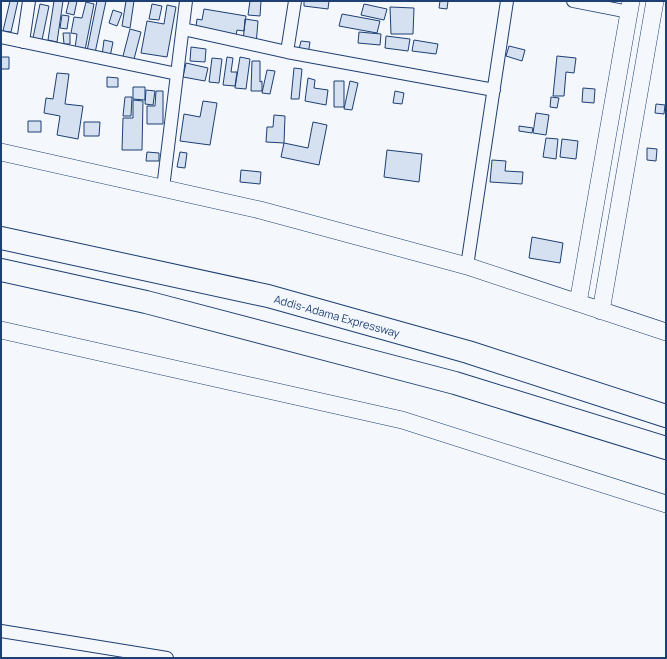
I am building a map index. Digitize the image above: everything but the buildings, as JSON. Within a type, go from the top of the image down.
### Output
[{"type":"highway","name":"Addis-Adama Expressway","points":[[1,238],[268,296],[468,352],[666,416]]},
{"type":"highway","points":[[1,270],[146,302],[455,383],[666,448]]},
{"type":"street","points":[[23,42],[29,1]]},
{"type":"street","points":[[163,188],[186,1]]},
{"type":"street","points":[[287,52],[295,1]]},
{"type":"street","points":[[467,266],[507,1]]},
{"type":"street","points":[[573,1],[630,6],[578,303]]},
{"type":"street","points":[[600,311],[655,1]]},
{"type":"street","points":[[183,29],[287,52],[494,90]]},
{"type":"street","points":[[1,37],[177,74]]},
{"type":"street","points":[[1,152],[260,210],[467,266],[666,332]]},
{"type":"street","points":[[1,330],[402,420],[666,504]]},
{"type":"street","points":[[1,631],[167,658]]}]
